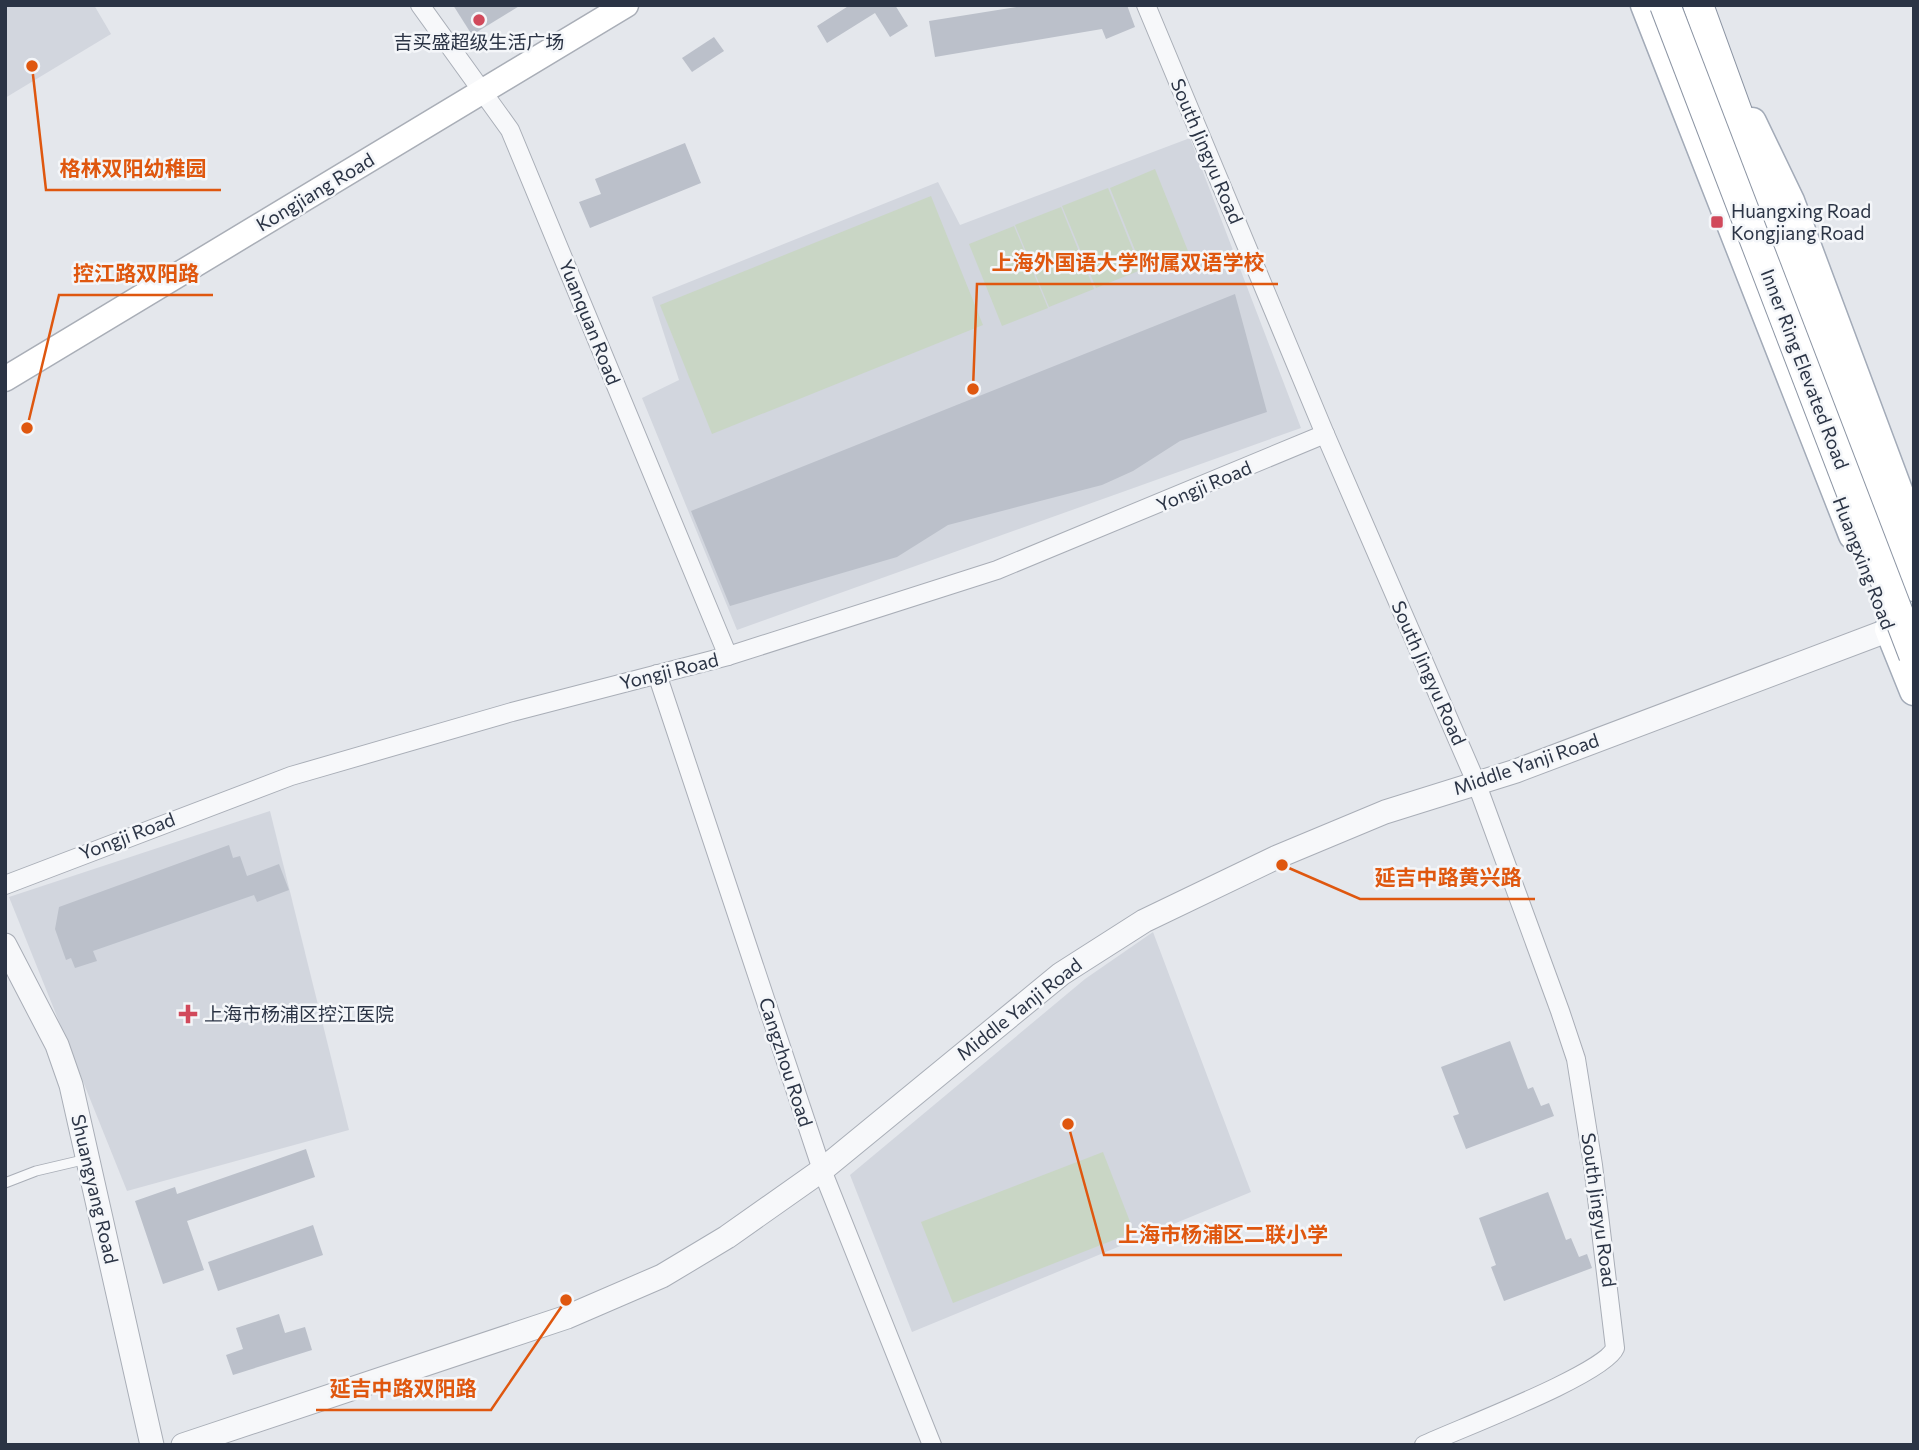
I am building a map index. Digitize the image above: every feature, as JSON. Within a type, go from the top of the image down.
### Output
[{"type":"highway","points":[[1657,5],[1707,115]]},
{"type":"highway","name":"Inner Ring Elevated Road","points":[[1665,5],[1914,655]]},
{"type":"highway","name":"Inner Ring Elevated Road","points":[[1699,5],[1819,338],[1914,586]]},
{"type":"main road","name":"Kongjiang Road","points":[[5,379],[626,5]]},
{"type":"main road","name":"Huangxing Road","points":[[1645,5],[1902,625],[1914,691]]},
{"type":"main road","points":[[1699,5],[1718,51],[1790,201],[1914,533]]},
{"type":"street","name":"Yuanquan Road","points":[[420,5],[514,139],[728,656]]},
{"type":"street","name":"South Jingyu Road","points":[[1146,5],[1325,434],[1476,782],[1576,1059],[1616,1339],[1612,1357],[1424,1445]]},
{"type":"street","name":"Yongji Road","points":[[5,885],[291,776],[728,656],[997,570],[1325,434]]},
{"type":"street","name":"Middle Yanji Road","points":[[183,1445],[567,1317],[662,1276],[727,1237],[822,1170],[1061,974],[1144,921],[1276,857],[1385,812],[1517,771],[1902,625]]},
{"type":"street","name":"Cangzhou Road","points":[[657,674],[822,1170],[932,1445]]},
{"type":"street","name":"Shuangyang Road","points":[[5,945],[57,1045],[71,1085],[152,1445]]},
{"type":"lane","points":[[5,1184],[36,1171],[88,1158]]},
{"type":"shaded area","points":[[5,5],[94,5],[111,34],[5,98]]},
{"type":"shaded area","points":[[1190,138],[1301,428],[737,630],[642,398],[679,380],[652,297],[938,182],[960,225]]},
{"type":"shaded area","name":"上海市杨浦区控江医院","points":[[270,811],[349,1130],[127,1191],[9,897]]},
{"type":"shaded area","points":[[1153,932],[1251,1192],[912,1332],[850,1175],[1085,979]]},
{"type":"green space","points":[[1155,169],[1188,251],[1143,270],[1110,188]]},
{"type":"green space","points":[[1108,188],[1141,270],[1096,288],[1062,206]]},
{"type":"green space","points":[[931,196],[983,325],[712,434],[660,305]]},
{"type":"green space","points":[[1061,207],[1094,289],[1049,307],[1015,225]]},
{"type":"green space","points":[[1014,226],[1048,308],[1002,326],[969,244]]},
{"type":"green space","points":[[1103,1152],[1134,1232],[953,1303],[921,1222]]},
{"type":"building","name":"吉买盛超级生活广场","points":[[453,5],[521,5],[472,35]]},
{"type":"building","points":[[850,5],[895,5],[908,26],[890,37],[875,13],[827,43],[817,26]]},
{"type":"building","points":[[1029,5],[1127,5],[1135,27],[1106,39],[1102,29],[935,57],[929,21]]},
{"type":"building","points":[[714,37],[724,51],[692,72],[682,58]]},
{"type":"building","points":[[685,143],[701,183],[590,228],[579,202],[601,194],[595,179]]},
{"type":"building","points":[[1235,294],[1267,412],[1180,441],[1133,471],[1102,485],[948,525],[897,557],[730,606],[691,511]]},
{"type":"building","points":[[229,845],[233,858],[240,856],[247,876],[279,864],[289,890],[257,902],[254,895],[93,951],[97,961],[75,968],[71,958],[66,960],[55,929],[59,907]]},
{"type":"building","points":[[1510,1041],[1528,1089],[1533,1087],[1541,1106],[1549,1103],[1554,1116],[1466,1149],[1453,1116],[1459,1114],[1441,1067]]},
{"type":"building","points":[[306,1149],[315,1177],[187,1221],[204,1270],[163,1284],[135,1201],[175,1187],[177,1194]]},
{"type":"building","points":[[1548,1192],[1566,1240],[1571,1238],[1579,1257],[1587,1254],[1592,1268],[1504,1301],[1491,1267],[1496,1265],[1479,1218]]},
{"type":"building","points":[[313,1225],[323,1255],[218,1291],[208,1262]]},
{"type":"building","points":[[279,1314],[285,1333],[305,1327],[312,1350],[233,1375],[226,1355],[243,1349],[236,1328]]},
{"type":"place","name":"吉买盛超级生活广场","points":[[479,20]]},
{"type":"place","name":"格林双阳幼稚园","points":[[32,66]]},
{"type":"place","name":"Huangxing Road Kongjiang Road","points":[[1717,222]]},
{"type":"place","name":"上海外国语大学附属双语学校","points":[[973,389]]},
{"type":"place","name":"控江路双阳路","points":[[27,428]]},
{"type":"place","name":"延吉中路黄兴路","points":[[1282,865]]},
{"type":"place","name":"上海市杨浦区控江医院","points":[[188,1014]]},
{"type":"place","name":"上海市杨浦区二联小学","points":[[1068,1124]]},
{"type":"place","name":"延吉中路双阳路","points":[[566,1300]]}]
